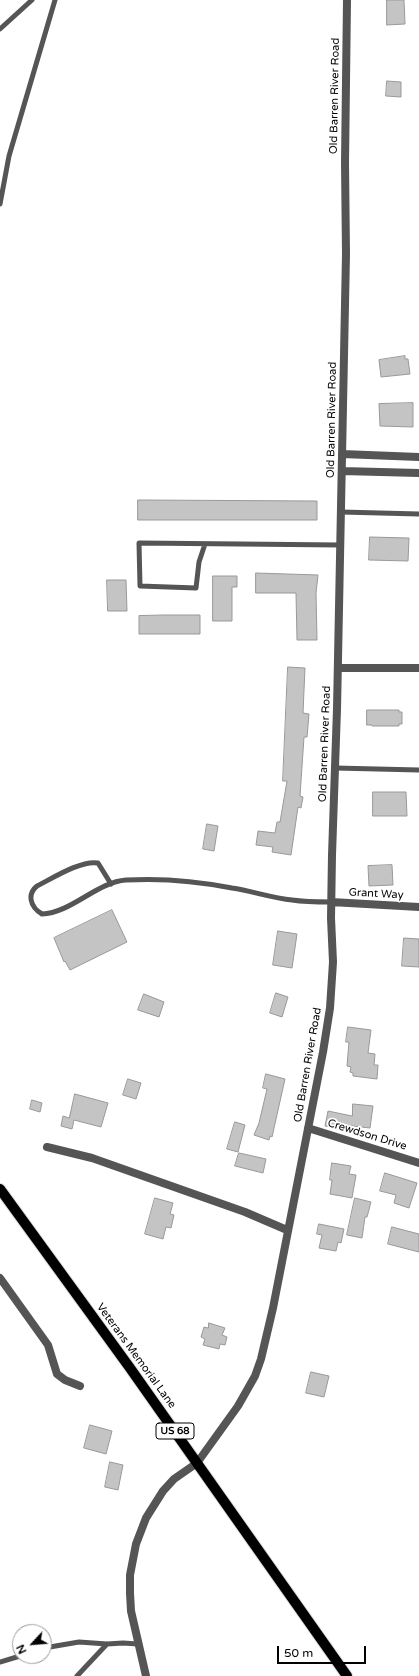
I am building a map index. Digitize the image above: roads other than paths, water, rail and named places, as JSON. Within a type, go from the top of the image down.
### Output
[{"type":"main road","name":"Veterans Memorial Lane","points":[[0,1189],[197,1463],[347,1676]]},
{"type":"street","name":"Old Barren River Road","points":[[146,1676],[131,1611],[130,1575],[136,1544],[146,1518],[163,1491],[182,1473],[197,1463],[238,1406],[254,1376],[266,1339],[323,1052],[331,996],[333,962],[331,902],[338,668],[346,254],[345,162],[347,0]]},
{"type":"street","points":[[342,454],[419,457]]},
{"type":"street","points":[[342,471],[419,473]]},
{"type":"street","points":[[338,668],[419,668]]},
{"type":"street","name":"Grant Way","points":[[331,902],[419,907]]},
{"type":"street","name":"Crewdson Drive","points":[[308,1128],[419,1163]]},
{"type":"street","points":[[47,1147],[92,1158],[245,1212],[287,1230]]},
{"type":"street","points":[[0,1278],[48,1345],[57,1374],[65,1380],[80,1386]]},
{"type":"lane","points":[[0,29],[32,0]]},
{"type":"lane","points":[[0,204],[9,156],[55,0]]},
{"type":"lane","points":[[341,512],[419,514]]},
{"type":"lane","points":[[205,544],[199,562],[196,588],[140,586],[139,543],[340,545]]},
{"type":"lane","points":[[335,768],[419,770]]},
{"type":"lane","points":[[111,884],[98,863],[91,862],[82,864],[37,886],[30,895],[31,900],[38,912],[47,913],[58,910],[111,884],[123,880],[161,879],[231,887],[290,900],[331,902]]},
{"type":"lane","points":[[52,1647],[79,1642],[138,1644]]},
{"type":"lane","points":[[77,1676],[107,1644]]},
{"type":"lane","points":[[0,1662],[12,1658]]}]
